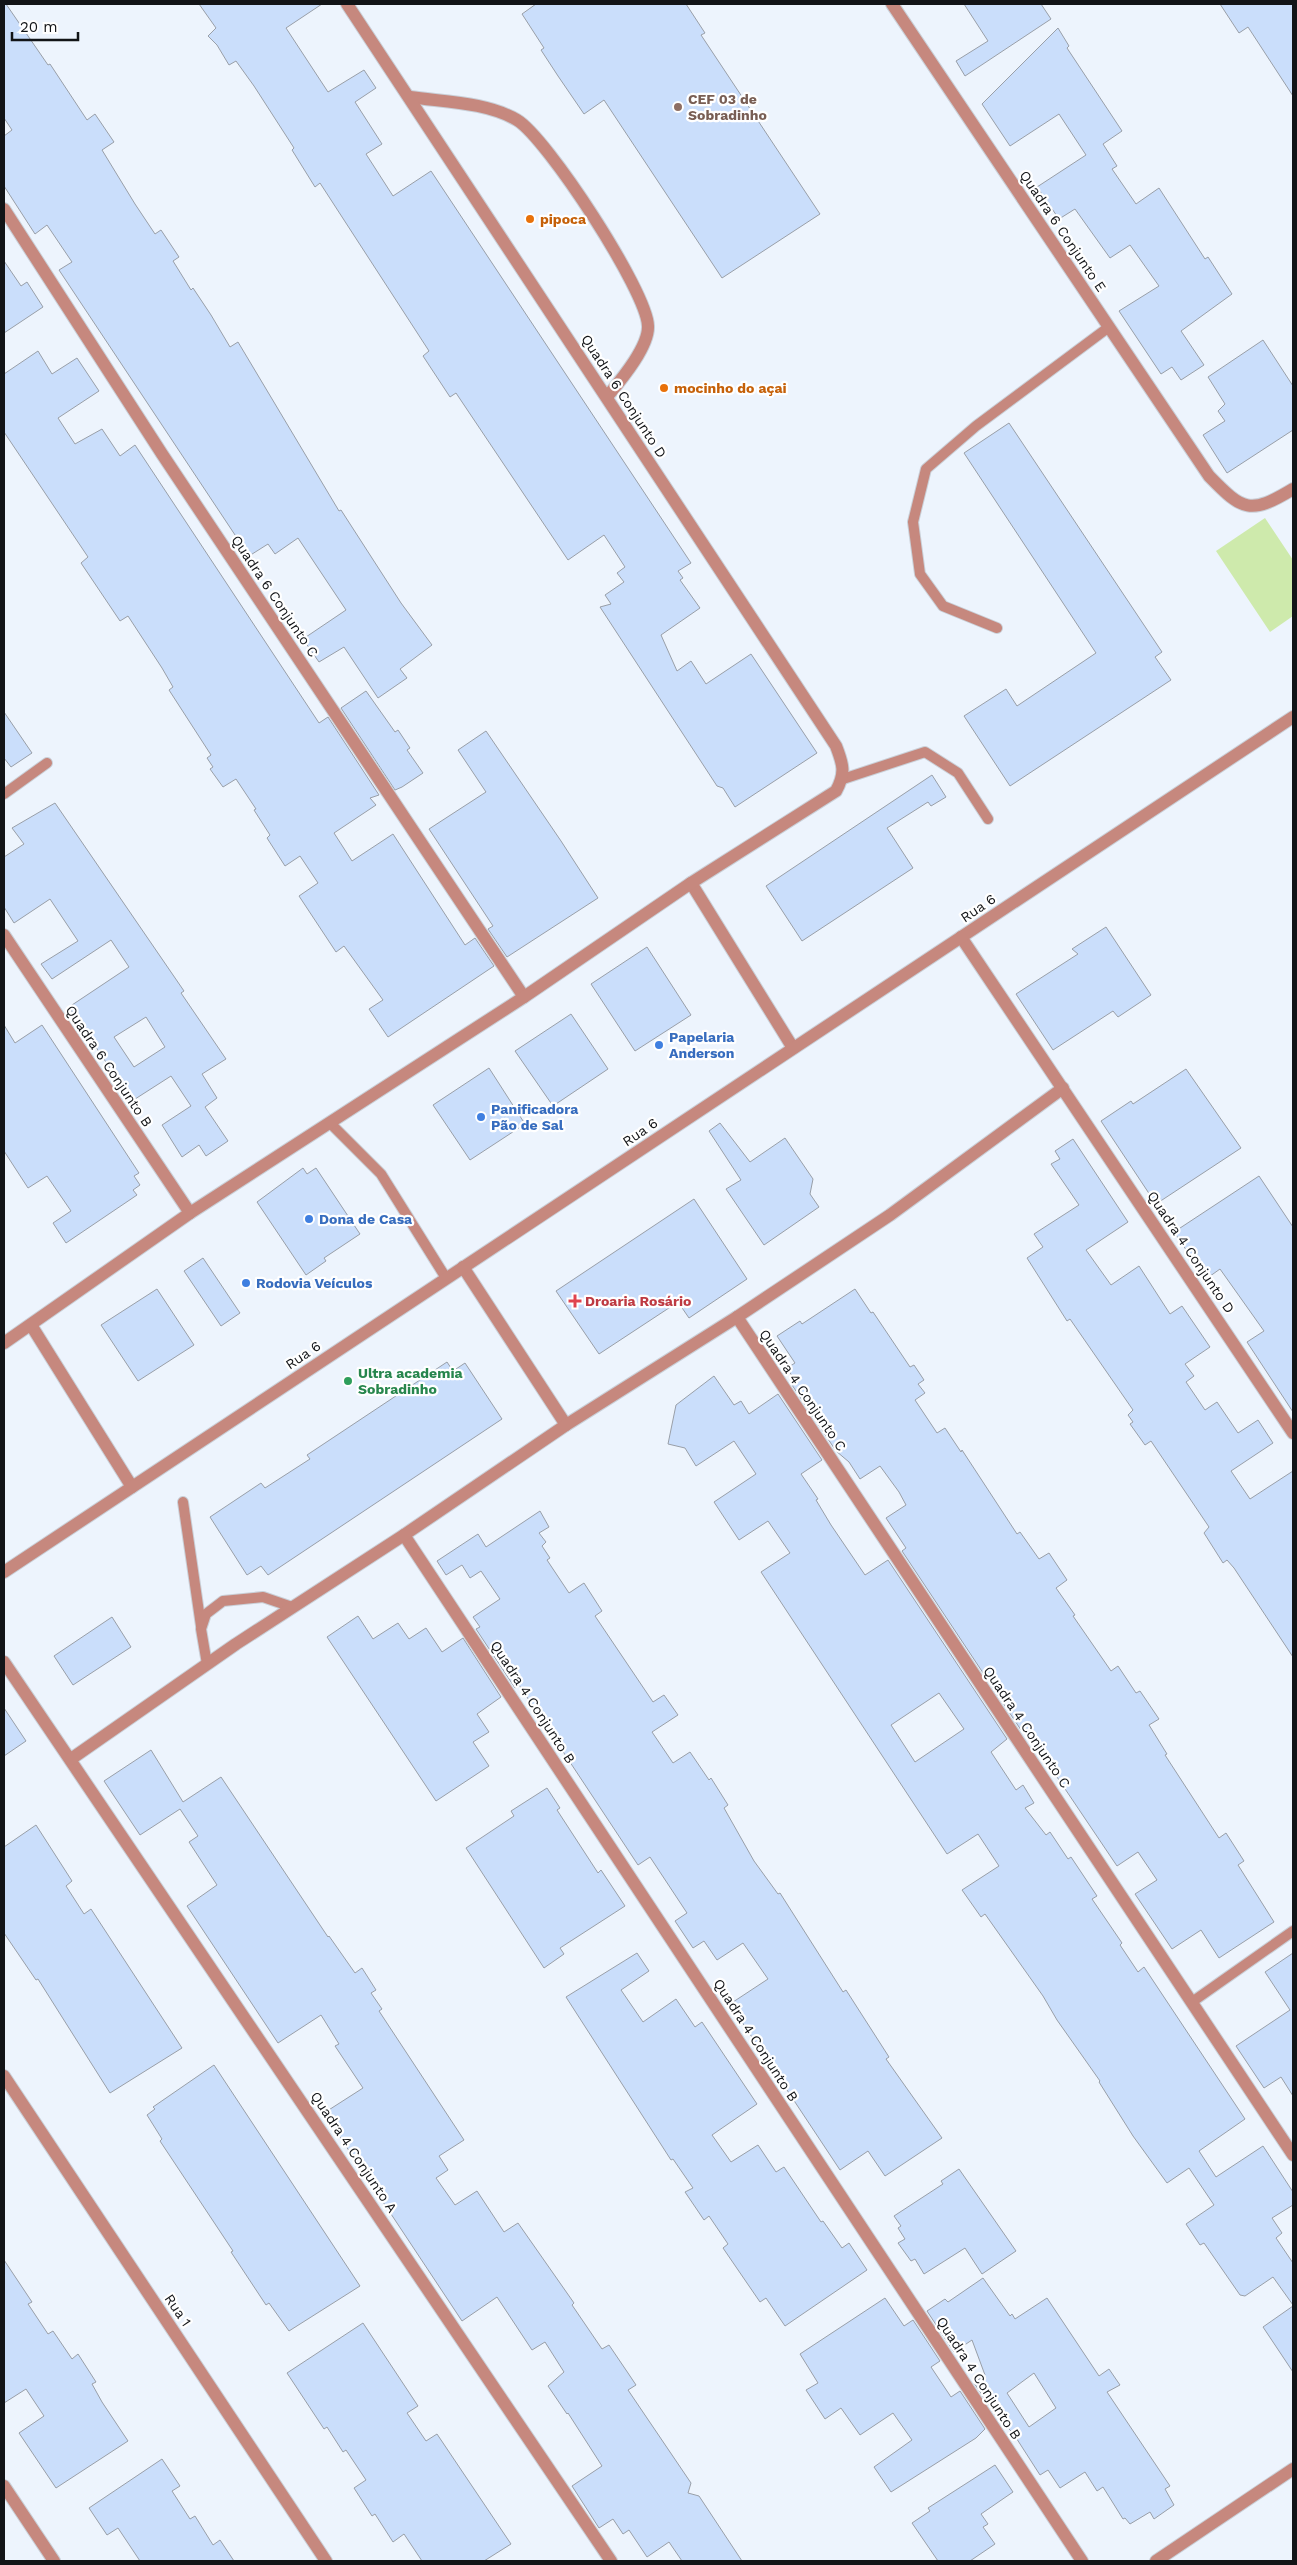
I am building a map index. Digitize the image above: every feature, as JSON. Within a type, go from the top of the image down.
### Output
[{"type":"street","name":"Quadra 6 Conjunto D","points":[[347,4],[836,746],[844,766],[843,779]]},
{"type":"street","name":"Quadra 6 Conjunto E","points":[[892,4],[1209,476],[1224,491],[1245,506],[1260,506],[1270,503],[1293,489]]},
{"type":"street","points":[[410,98],[490,109],[517,120],[537,138],[563,170],[599,226],[639,295],[648,326],[641,348],[630,368],[607,397]]},
{"type":"street","name":"Quadra 6 Conjunto C","points":[[4,209],[168,462],[524,997]]},
{"type":"street","name":"Rua 6","points":[[4,1572],[1293,717]]},
{"type":"street","points":[[4,1343],[190,1213],[524,997],[691,883],[836,791],[843,779]]},
{"type":"street","points":[[691,883],[793,1048]]},
{"type":"street","name":"Quadra 6 Conjunto B","points":[[4,935],[190,1213]]},
{"type":"street","name":"Quadra 4 Conjunto D","points":[[961,937],[1293,1433]]},
{"type":"street","points":[[71,1759],[292,1607],[404,1535],[566,1425],[736,1317],[890,1214],[1063,1088]]},
{"type":"street","points":[[463,1267],[566,1425]]},
{"type":"street","name":"Quadra 4 Conjunto C","points":[[736,1317],[1293,2155]]},
{"type":"street","points":[[31,1325],[132,1487]]},
{"type":"street","name":"Quadra 4 Conjunto B","points":[[404,1535],[1082,2561]]},
{"type":"street","name":"Quadra 4 Conjunto A","points":[[4,1662],[611,2561]]},
{"type":"street","name":"Rua 1","points":[[4,2076],[326,2561]]},
{"type":"street","points":[[1156,2561],[1293,2469]]},
{"type":"street","points":[[4,2486],[54,2561]]},
{"type":"lane","points":[[997,628],[943,606],[920,574],[913,522],[926,468],[976,426],[1109,326]]},
{"type":"lane","points":[[843,779],[925,752],[958,773],[988,819]]},
{"type":"lane","points":[[4,794],[47,763]]},
{"type":"lane","points":[[330,1123],[381,1174],[446,1278]]},
{"type":"lane","points":[[183,1502],[207,1664]]},
{"type":"lane","points":[[201,1629],[206,1614],[223,1601],[263,1597],[292,1607]]},
{"type":"lane","points":[[1192,2002],[1293,1931]]},
{"type":"green space","points":[[1265,518],[1293,560],[1293,616],[1270,632],[1216,551]]},
{"type":"building","points":[[4,4],[6,4],[48,65],[50,64],[87,120],[95,114],[114,142],[102,150],[135,204],[155,234],[161,230],[179,257],[173,261],[191,290],[193,288],[211,315],[230,347],[238,342],[339,511],[341,510],[401,603],[432,645],[400,669],[407,678],[378,698],[344,647],[319,662],[303,639],[346,610],[298,538],[275,554],[268,544],[249,556],[59,270],[72,262],[47,225],[35,234],[4,186],[4,136],[12,130],[4,118]]},
{"type":"building","points":[[199,4],[322,4],[286,28],[328,92],[364,70],[376,88],[355,102],[382,144],[366,154],[393,196],[431,171],[691,563],[678,571],[683,578],[680,580],[700,608],[661,635],[677,671],[691,661],[706,684],[751,654],[817,753],[735,807],[723,788],[717,786],[600,607],[611,604],[605,595],[624,582],[617,573],[625,567],[604,535],[568,560],[456,393],[450,397],[423,356],[429,351],[320,183],[315,187],[292,150],[294,148],[254,86],[236,61],[229,65],[217,45],[208,36],[216,28]]},
{"type":"building","points":[[536,4],[686,4],[705,33],[701,35],[820,214],[722,278],[604,100],[584,114],[558,76],[541,50],[544,48],[522,14]]},
{"type":"building","points":[[964,4],[1041,4],[1051,19],[965,76],[956,61],[988,41]]},
{"type":"building","points":[[1220,4],[1293,4],[1293,96],[1248,27],[1239,33]]},
{"type":"building","points":[[1058,28],[1069,46],[1067,48],[1122,131],[1103,144],[1117,166],[1112,169],[1136,204],[1159,188],[1205,259],[1208,257],[1232,294],[1181,331],[1204,365],[1181,380],[1172,367],[1161,374],[1119,311],[1159,286],[1130,245],[1110,258],[1075,209],[1059,219],[1037,187],[1086,155],[1059,114],[1010,146],[982,104]]},
{"type":"building","points":[[4,261],[21,286],[27,282],[43,307],[4,333]]},
{"type":"building","points":[[1263,340],[1293,386],[1293,430],[1227,473],[1203,435],[1225,421],[1218,411],[1225,404],[1208,377]]},
{"type":"building","points":[[38,351],[52,374],[77,358],[99,391],[58,418],[75,444],[102,429],[120,456],[135,445],[319,723],[328,717],[379,795],[370,798],[376,805],[334,833],[352,861],[393,834],[465,945],[475,938],[494,966],[388,1037],[369,1009],[383,1000],[344,946],[336,952],[299,896],[318,883],[300,856],[285,866],[267,838],[270,835],[254,810],[256,809],[236,779],[223,787],[210,769],[213,767],[207,758],[211,755],[169,690],[173,687],[162,668],[128,616],[120,621],[81,563],[88,557],[4,432],[4,374]]},
{"type":"building","points":[[1009,423],[1162,652],[1155,657],[1171,680],[1010,786],[964,716],[1006,689],[1017,706],[1096,653],[964,453]]},
{"type":"building","points":[[366,691],[395,732],[398,730],[410,748],[407,750],[423,773],[395,790],[341,708]]},
{"type":"building","points":[[4,712],[32,753],[11,767],[4,758]]},
{"type":"building","points":[[486,731],[598,898],[507,957],[488,929],[493,926],[429,829],[486,792],[458,750]]},
{"type":"building","points":[[932,775],[946,797],[931,806],[928,802],[887,828],[913,868],[802,941],[766,886]]},
{"type":"building","points":[[55,803],[184,991],[181,993],[226,1059],[202,1074],[217,1098],[205,1107],[228,1141],[206,1156],[199,1145],[182,1157],[162,1125],[191,1106],[171,1076],[132,1101],[69,1007],[129,967],[111,940],[52,979],[41,964],[78,941],[50,899],[14,923],[4,907],[4,857],[24,844],[12,828]],"holes":[[[146,1017],[165,1047],[134,1067],[114,1037]]]},
{"type":"building","points":[[1106,927],[1151,995],[1118,1017],[1113,1011],[1053,1050],[1016,994],[1078,954],[1072,949]]},
{"type":"building","points":[[647,947],[691,1015],[635,1051],[591,984]]},
{"type":"building","points":[[571,1014],[608,1069],[553,1106],[515,1051]]},
{"type":"building","points":[[4,1025],[15,1043],[42,1025],[139,1173],[134,1176],[140,1185],[133,1190],[137,1195],[66,1243],[53,1223],[71,1211],[47,1176],[28,1188],[4,1151]]},
{"type":"building","name":"Panificadora Pão de Sal","points":[[489,1068],[525,1124],[470,1160],[433,1105]]},
{"type":"building","points":[[1186,1069],[1241,1148],[1156,1204],[1101,1121],[1131,1101],[1133,1104]]},
{"type":"building","points":[[720,1123],[750,1162],[785,1138],[813,1179],[810,1194],[819,1207],[764,1245],[726,1189],[741,1180],[709,1131]]},
{"type":"building","points":[[1073,1139],[1128,1222],[1086,1250],[1111,1285],[1139,1266],[1170,1314],[1182,1306],[1210,1347],[1185,1364],[1194,1376],[1186,1382],[1205,1410],[1217,1402],[1238,1433],[1258,1420],[1273,1443],[1231,1471],[1250,1499],[1293,1471],[1293,1657],[1234,1568],[1227,1560],[1223,1563],[1204,1533],[1209,1527],[1151,1441],[1145,1445],[1130,1424],[1133,1422],[1128,1415],[1133,1410],[1070,1319],[1067,1321],[1027,1258],[1043,1247],[1034,1234],[1079,1205],[1051,1164],[1060,1159],[1055,1151]]},
{"type":"building","name":"Dona de Casa","points":[[303,1168],[307,1174],[316,1168],[360,1234],[324,1258],[326,1261],[306,1275],[257,1202]]},
{"type":"building","points":[[1259,1176],[1293,1227],[1293,1412],[1247,1342],[1264,1331],[1220,1269],[1206,1279],[1174,1232]]},
{"type":"building","points":[[694,1199],[747,1279],[689,1318],[678,1302],[599,1354],[556,1291]]},
{"type":"building","points":[[203,1258],[240,1313],[221,1326],[184,1271]]},
{"type":"building","points":[[157,1289],[194,1345],[138,1381],[101,1325]]},
{"type":"building","points":[[855,1289],[910,1367],[914,1365],[924,1380],[918,1384],[925,1393],[915,1400],[937,1433],[945,1428],[961,1452],[962,1450],[1017,1534],[1020,1532],[1039,1559],[1049,1553],[1067,1580],[1056,1588],[1075,1615],[1073,1616],[1111,1671],[1118,1666],[1136,1693],[1140,1691],[1159,1719],[1149,1725],[1167,1754],[1165,1755],[1219,1838],[1226,1833],[1244,1861],[1238,1865],[1274,1922],[1219,1958],[1201,1930],[1172,1949],[1135,1894],[1157,1880],[1138,1852],[1117,1866],[1024,1728],[1021,1730],[902,1551],[906,1548],[886,1518],[906,1505],[899,1492],[880,1466],[860,1479],[849,1462],[836,1451],[792,1385],[796,1382],[787,1368],[795,1363],[777,1336],[800,1321],[802,1324]]},
{"type":"building","points":[[447,1362],[453,1371],[465,1363],[502,1419],[268,1575],[261,1566],[247,1575],[210,1517],[261,1483],[265,1488],[310,1459],[307,1455]]},
{"type":"building","points":[[714,1376],[734,1405],[741,1401],[749,1414],[778,1394],[822,1460],[801,1474],[818,1499],[816,1500],[831,1525],[865,1575],[888,1560],[1007,1739],[991,1752],[1016,1790],[1023,1785],[1034,1803],[1025,1808],[1046,1835],[1050,1832],[1068,1859],[1071,1857],[1097,1896],[1092,1899],[1122,1943],[1120,1945],[1138,1972],[1144,1967],[1245,2119],[1199,2151],[1216,2177],[1263,2146],[1293,2192],[1293,2205],[1272,2218],[1282,2233],[1276,2238],[1293,2263],[1293,2305],[1273,2277],[1245,2296],[1240,2295],[1204,2243],[1200,2245],[1186,2224],[1214,2205],[1189,2168],[1167,2183],[1133,2136],[1100,2081],[1057,2020],[1043,1996],[985,1914],[981,1917],[962,1890],[999,1866],[978,1834],[947,1854],[761,1572],[790,1553],[768,1521],[739,1540],[714,1502],[756,1474],[734,1441],[696,1466],[685,1448],[668,1444],[676,1405]],"holes":[[[939,1693],[964,1729],[915,1762],[891,1725]]]},
{"type":"building","points":[[540,1511],[549,1527],[539,1533],[546,1542],[542,1546],[550,1558],[547,1560],[569,1593],[584,1583],[602,1611],[595,1616],[653,1702],[664,1695],[678,1715],[652,1732],[673,1763],[690,1752],[709,1780],[711,1778],[728,1805],[724,1808],[754,1861],[778,1894],[780,1893],[843,1992],[846,1990],[889,2057],[886,2059],[942,2138],[885,2176],[868,2151],[840,2170],[730,2004],[768,1979],[743,1943],[717,1960],[704,1941],[693,1948],[675,1921],[687,1913],[650,1857],[638,1865],[519,1685],[515,1688],[476,1629],[480,1627],[473,1617],[500,1599],[481,1571],[470,1578],[462,1565],[446,1575],[437,1561],[478,1534],[486,1547]]},
{"type":"building","points":[[358,1616],[373,1639],[398,1623],[409,1639],[426,1628],[442,1652],[463,1638],[501,1697],[477,1714],[489,1732],[473,1742],[489,1766],[436,1801],[327,1637]]},
{"type":"building","points":[[112,1617],[131,1647],[73,1685],[54,1656]]},
{"type":"building","points":[[4,1708],[26,1741],[4,1756]]},
{"type":"building","points":[[151,1750],[183,1802],[221,1777],[328,1937],[355,1973],[362,1968],[376,1990],[371,1993],[382,2009],[379,2011],[464,2140],[439,2156],[448,2170],[436,2178],[455,2205],[477,2191],[504,2232],[518,2223],[574,2303],[572,2305],[602,2349],[609,2345],[636,2385],[628,2390],[691,2483],[688,2493],[699,2496],[742,2561],[682,2561],[669,2542],[647,2557],[629,2530],[623,2534],[613,2519],[599,2528],[572,2486],[602,2466],[548,2386],[564,2372],[545,2342],[532,2350],[497,2297],[462,2321],[324,2113],[363,2088],[335,2046],[339,2044],[321,2015],[278,2043],[187,1906],[217,1885],[189,1842],[198,1836],[180,1809],[140,1835],[104,1781]]},
{"type":"building","points":[[547,1788],[560,1808],[557,1810],[598,1873],[601,1870],[625,1906],[560,1948],[564,1954],[544,1968],[466,1848],[514,1816],[511,1811]]},
{"type":"building","points":[[36,1825],[72,1881],[66,1886],[84,1914],[91,1909],[182,2048],[110,2093],[38,1979],[36,1980],[4,1933],[4,1847]]},
{"type":"building","points":[[637,1953],[649,1971],[621,1990],[643,2022],[676,1999],[695,2027],[702,2022],[757,2104],[712,2135],[731,2162],[758,2145],[776,2172],[784,2167],[821,2222],[823,2221],[842,2248],[849,2243],[867,2270],[785,2326],[766,2298],[760,2302],[723,2248],[728,2244],[709,2216],[704,2220],[685,2192],[693,2188],[673,2159],[671,2160],[566,1997]]},
{"type":"building","points":[[1293,1953],[1293,2096],[1281,2077],[1264,2088],[1236,2046],[1290,2010],[1265,1972]]},
{"type":"building","points":[[214,2065],[360,2286],[289,2331],[269,2303],[266,2305],[231,2252],[233,2251],[160,2141],[162,2139],[147,2115],[155,2109],[153,2107]]},
{"type":"building","points":[[959,2169],[1016,2251],[982,2274],[965,2248],[924,2274],[915,2259],[911,2261],[898,2243],[905,2239],[898,2228],[901,2226],[894,2216],[943,2184],[941,2181]]},
{"type":"building","points":[[4,2260],[32,2302],[28,2304],[48,2334],[53,2331],[72,2359],[78,2354],[96,2382],[92,2384],[102,2402],[128,2441],[56,2488],[19,2433],[44,2416],[26,2389],[4,2403]]},
{"type":"building","points":[[983,2278],[1010,2316],[1012,2314],[1015,2319],[1047,2298],[1099,2376],[1109,2369],[1120,2385],[1107,2392],[1170,2486],[1165,2489],[1174,2505],[1154,2519],[1150,2512],[1130,2524],[1125,2518],[1123,2519],[1103,2487],[1097,2491],[1085,2472],[1060,2488],[1048,2470],[1040,2475],[1013,2433],[997,2417],[974,2383],[985,2375],[972,2340],[954,2352],[927,2311],[945,2299],[948,2302]],"holes":[[[1034,2373],[1056,2408],[1029,2427],[1007,2393]]]},
{"type":"building","points":[[885,2298],[904,2326],[913,2320],[940,2361],[931,2367],[951,2397],[960,2391],[985,2429],[976,2438],[891,2492],[874,2467],[912,2440],[893,2413],[860,2435],[841,2408],[825,2419],[806,2390],[818,2383],[800,2354]]},
{"type":"building","points":[[1293,2306],[1293,2372],[1263,2327]]},
{"type":"building","points":[[363,2323],[418,2406],[407,2413],[426,2441],[437,2434],[511,2544],[484,2561],[422,2561],[404,2534],[393,2542],[375,2514],[372,2516],[354,2488],[366,2480],[346,2450],[343,2452],[327,2427],[324,2429],[287,2373]]},
{"type":"building","points":[[162,2459],[180,2486],[172,2491],[190,2519],[195,2516],[213,2545],[220,2540],[234,2561],[140,2561],[118,2528],[107,2535],[89,2508]]},
{"type":"building","points":[[995,2465],[1013,2492],[981,2514],[988,2524],[983,2527],[995,2544],[970,2561],[938,2561],[912,2523],[930,2511],[928,2508]]},
{"type":"place","name":"CEF 03 de Sobradinho","points":[[678,107]]},
{"type":"place","name":"pipoca","points":[[530,219]]},
{"type":"place","name":"mocinho do açai","points":[[664,388]]},
{"type":"place","name":"Papelaria Anderson","points":[[659,1045]]},
{"type":"place","name":"Panificadora Pão de Sal","points":[[481,1117]]},
{"type":"place","name":"Dona de Casa","points":[[309,1219]]},
{"type":"place","name":"Rodovia Veículos","points":[[246,1283]]},
{"type":"place","name":"Droaria Rosário","points":[[575,1301]]},
{"type":"place","name":"Ultra academia Sobradinho","points":[[348,1381]]}]
